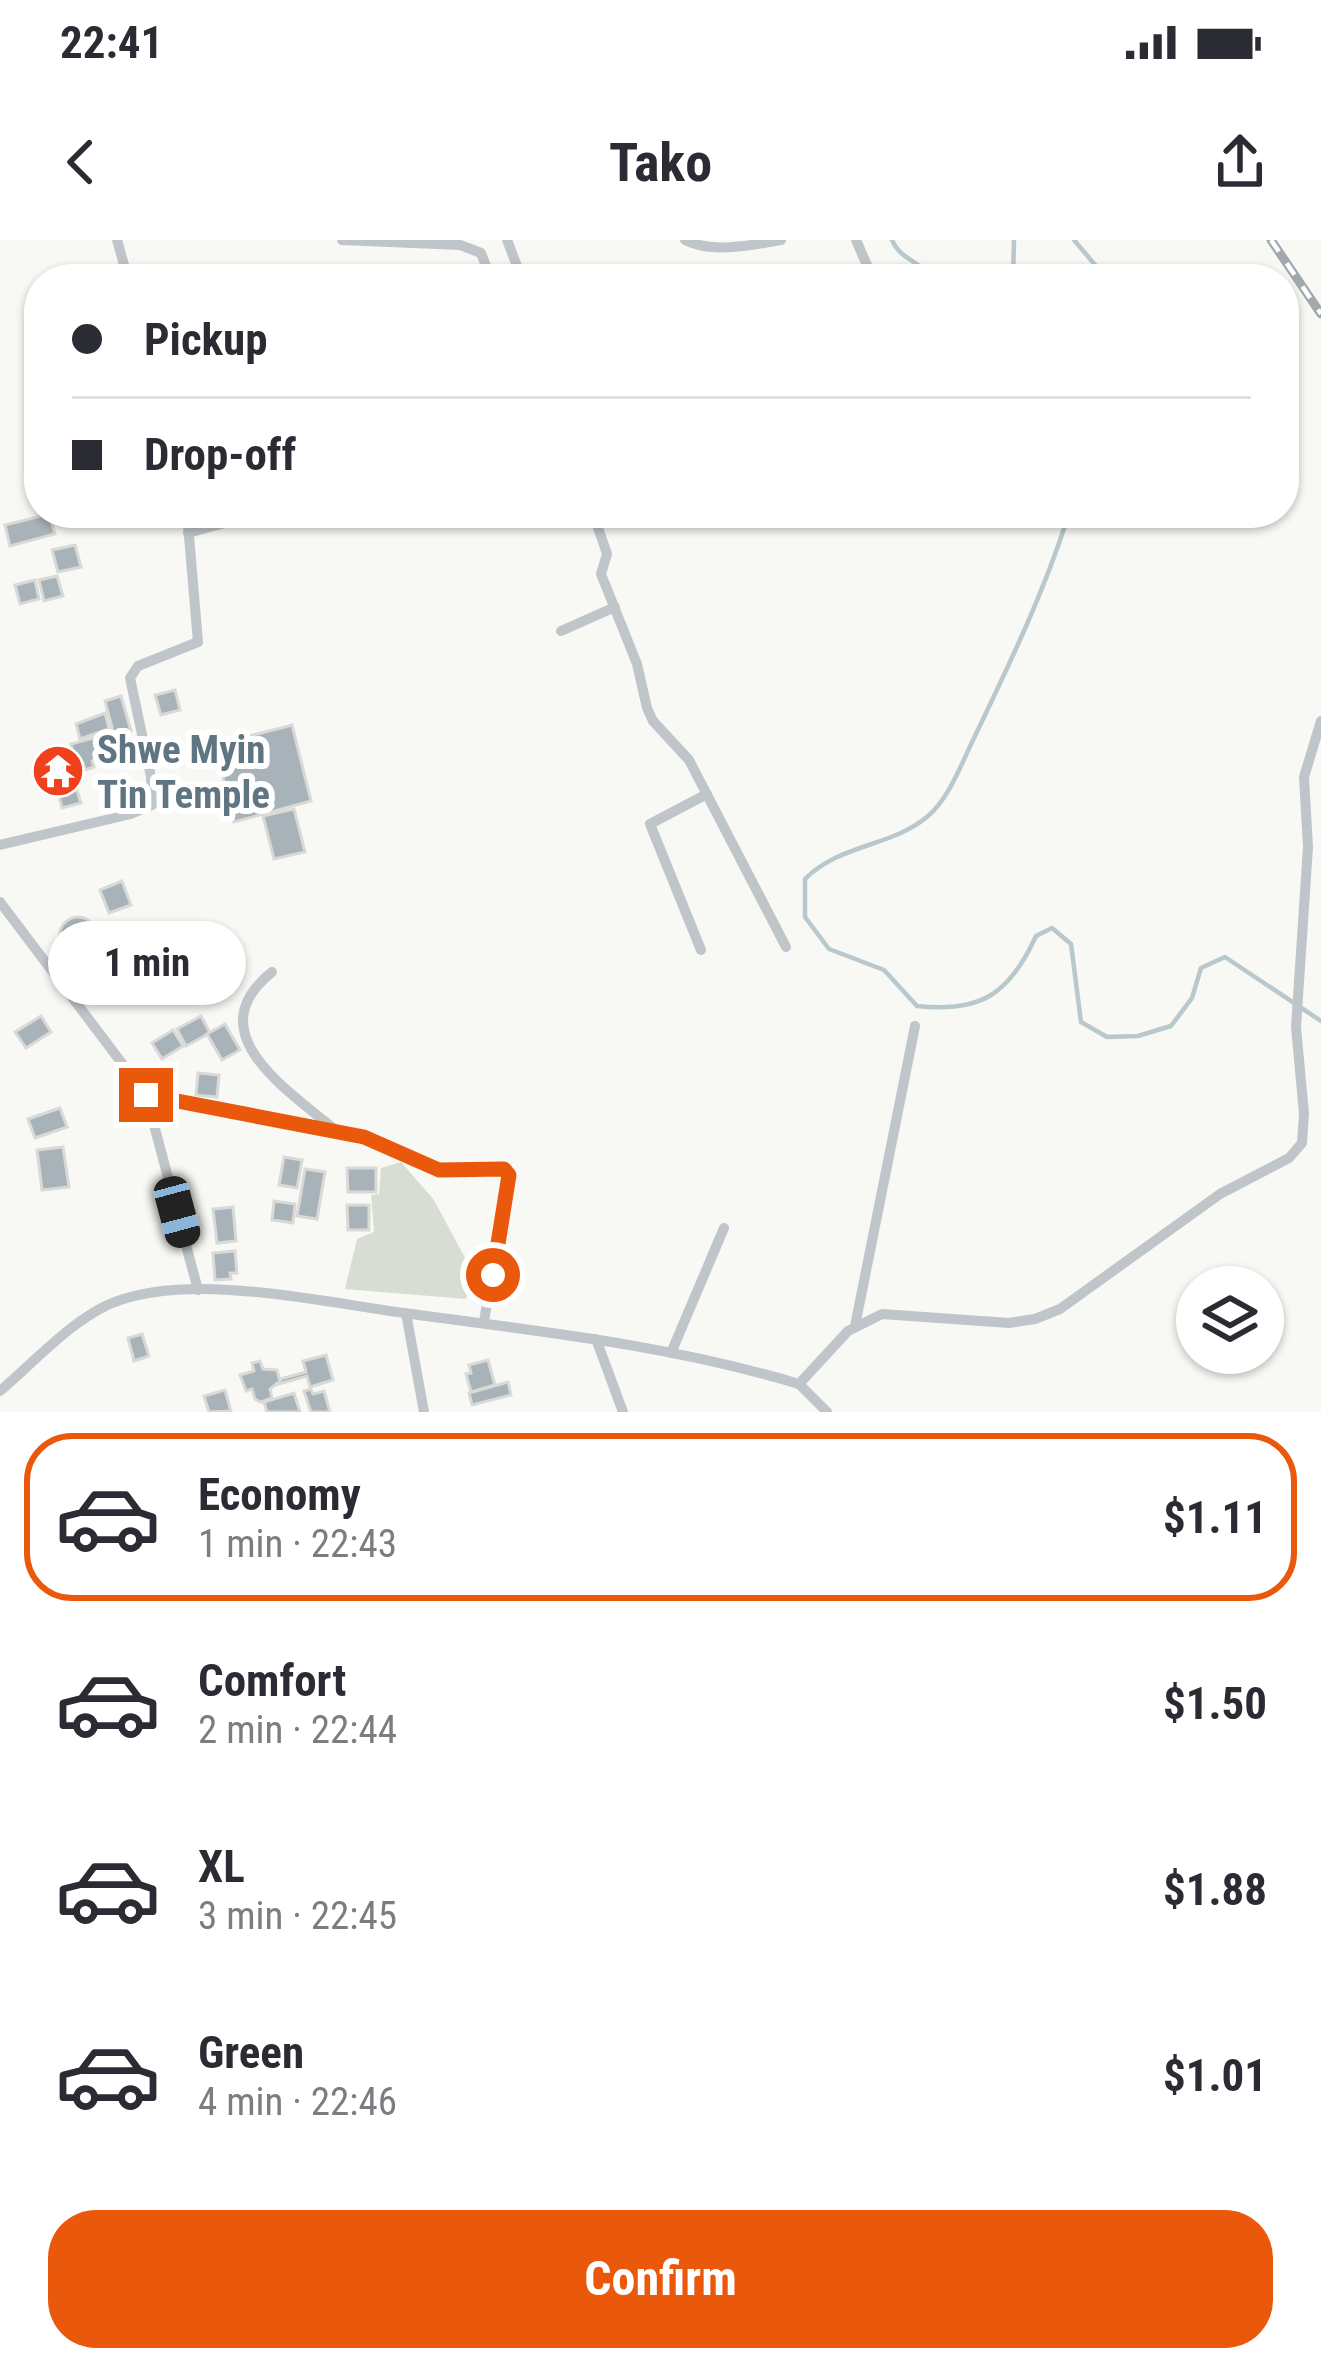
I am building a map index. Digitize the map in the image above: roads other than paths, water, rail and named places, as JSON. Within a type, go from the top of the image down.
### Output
[{"type":"street","points":[[342,240],[460,245],[482,253],[485,264]]},
{"type":"street","points":[[686,240],[700,247],[718,247],[782,240]]},
{"type":"street","points":[[0,844],[152,805],[151,777],[130,678],[138,666],[199,643],[188,528]]},
{"type":"street","points":[[188,533],[206,528]]},
{"type":"street","points":[[598,528],[607,554],[602,574],[638,664],[653,721],[688,760],[786,947]]},
{"type":"street","points":[[561,631],[615,607]]},
{"type":"street","points":[[799,1384],[855,1326],[882,1314],[1010,1323],[1047,1314],[1220,1194],[1289,1158],[1302,1143],[1297,1017],[1308,847],[1304,777],[1321,721]]},
{"type":"street","points":[[701,950],[650,824],[706,794]]},
{"type":"street","points":[[0,902],[146,1095],[198,1290]]},
{"type":"street","points":[[272,972],[251,988],[244,1007],[247,1042],[257,1062],[335,1130]]},
{"type":"street","points":[[855,1326],[915,1026]]},
{"type":"street","points":[[146,1095],[364,1137],[439,1170],[504,1169],[508,1172],[484,1321]]},
{"type":"street","points":[[670,1353],[724,1228]]},
{"type":"street","points":[[0,1391],[96,1310],[130,1297],[198,1290],[310,1297],[670,1353],[799,1384],[827,1412]]},
{"type":"street","points":[[406,1313],[424,1412]]},
{"type":"street","points":[[596,1340],[622,1412]]},
{"type":"waterway","points":[[892,240],[916,264]]},
{"type":"waterway","points":[[1013,264],[1014,240]]},
{"type":"waterway","points":[[1074,240],[1094,264]]},
{"type":"waterway","points":[[1064,528],[1026,626],[943,799],[914,826],[834,859],[805,879],[805,917],[829,949],[884,970],[917,1006],[959,1006],[991,995],[1016,972],[1036,936],[1052,928],[1071,944],[1081,1022],[1107,1037],[1138,1036],[1171,1026],[1192,998],[1201,968],[1225,957],[1321,1021]]},
{"type":"railway","points":[[1271,240],[1287,264]]},
{"type":"railway","points":[[1299,281],[1321,314]]},
{"type":"place","name":"Shwe Myin Tin Temple","points":[[58,771]]}]
